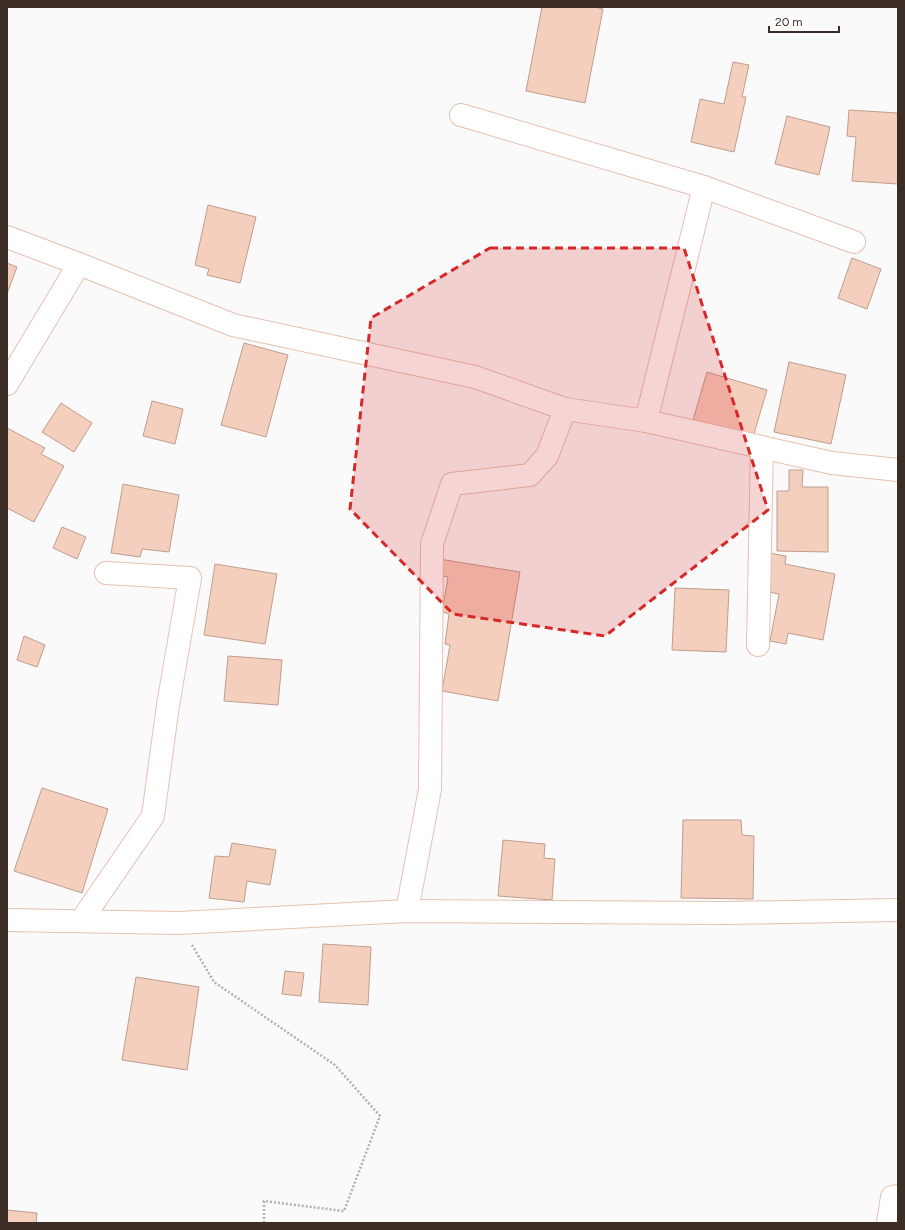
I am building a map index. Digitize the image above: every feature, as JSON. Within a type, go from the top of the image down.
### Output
[{"type":"street","points":[[461,115],[704,187],[854,242]]},
{"type":"street","points":[[646,421],[704,187]]},
{"type":"street","points":[[7,237],[233,325],[475,377],[565,409],[646,421],[832,463],[898,470]]},
{"type":"street","points":[[7,384],[79,264]]},
{"type":"street","points":[[408,911],[430,789],[432,544],[452,484],[530,475],[547,456],[565,409]]},
{"type":"street","points":[[758,645],[762,447]]},
{"type":"street","points":[[81,921],[153,816],[168,705],[190,578],[106,572]]},
{"type":"street","points":[[7,920],[179,923],[408,911],[728,913],[898,910]]},
{"type":"street","points":[[888,1223],[892,1197],[898,1196]]},
{"type":"path","points":[[179,923],[214,982],[335,1065],[380,1116],[344,1211],[264,1201],[264,1223]]},
{"type":"highlighted area","points":[[490,248],[684,248],[768,510],[605,636],[453,614],[350,509],[371,318]]},
{"type":"building","points":[[542,7],[594,7],[603,9],[585,103],[526,91]]},
{"type":"building","points":[[733,62],[749,65],[742,97],[746,97],[734,152],[691,142],[700,99],[724,104]]},
{"type":"building","points":[[849,110],[898,113],[898,184],[852,181],[856,137],[847,136]]},
{"type":"building","points":[[787,116],[830,127],[819,175],[775,164]]},
{"type":"building","points":[[208,205],[256,217],[240,283],[207,275],[209,269],[195,265]]},
{"type":"building","points":[[852,258],[881,269],[867,309],[838,298]]},
{"type":"building","points":[[7,263],[17,267],[7,294]]},
{"type":"building","points":[[244,343],[288,355],[266,437],[221,425]]},
{"type":"building","points":[[789,362],[846,375],[831,444],[774,432]]},
{"type":"building","points":[[707,372],[767,390],[753,437],[693,420]]},
{"type":"building","points":[[152,401],[183,409],[175,444],[143,436]]},
{"type":"building","points":[[61,403],[92,423],[74,452],[42,432]]},
{"type":"building","points":[[7,428],[45,448],[41,454],[64,466],[34,522],[7,508]]},
{"type":"building","points":[[789,470],[803,470],[802,487],[828,487],[828,552],[777,551],[777,491],[789,491]]},
{"type":"building","points":[[123,484],[179,495],[169,552],[142,549],[140,557],[111,553]]},
{"type":"building","points":[[62,527],[86,537],[77,559],[53,548]]},
{"type":"building","points":[[769,553],[786,556],[785,564],[835,574],[823,640],[788,633],[786,644],[770,641],[779,594],[763,591]]},
{"type":"building","points":[[439,559],[520,572],[498,701],[442,691],[450,645],[445,644],[449,614],[442,612],[448,577],[436,575]]},
{"type":"building","points":[[215,564],[277,574],[265,644],[204,635]]},
{"type":"building","points":[[675,588],[729,590],[726,652],[672,650]]},
{"type":"building","points":[[24,636],[45,645],[37,667],[17,660]]},
{"type":"building","points":[[228,656],[282,660],[278,705],[224,701]]},
{"type":"building","points":[[42,788],[108,809],[82,893],[14,871]]},
{"type":"building","points":[[683,820],[741,820],[742,835],[754,836],[753,899],[681,898]]},
{"type":"building","points":[[503,840],[545,844],[544,858],[555,859],[552,900],[498,896]]},
{"type":"building","points":[[232,843],[276,850],[270,885],[247,881],[244,902],[209,898],[215,856],[229,857]]},
{"type":"building","points":[[323,944],[371,947],[368,1005],[319,1002]]},
{"type":"building","points":[[285,971],[304,973],[301,996],[282,994]]},
{"type":"building","points":[[136,977],[199,987],[187,1070],[122,1060]]},
{"type":"building","points":[[7,1210],[37,1213],[36,1223],[7,1223]]}]
